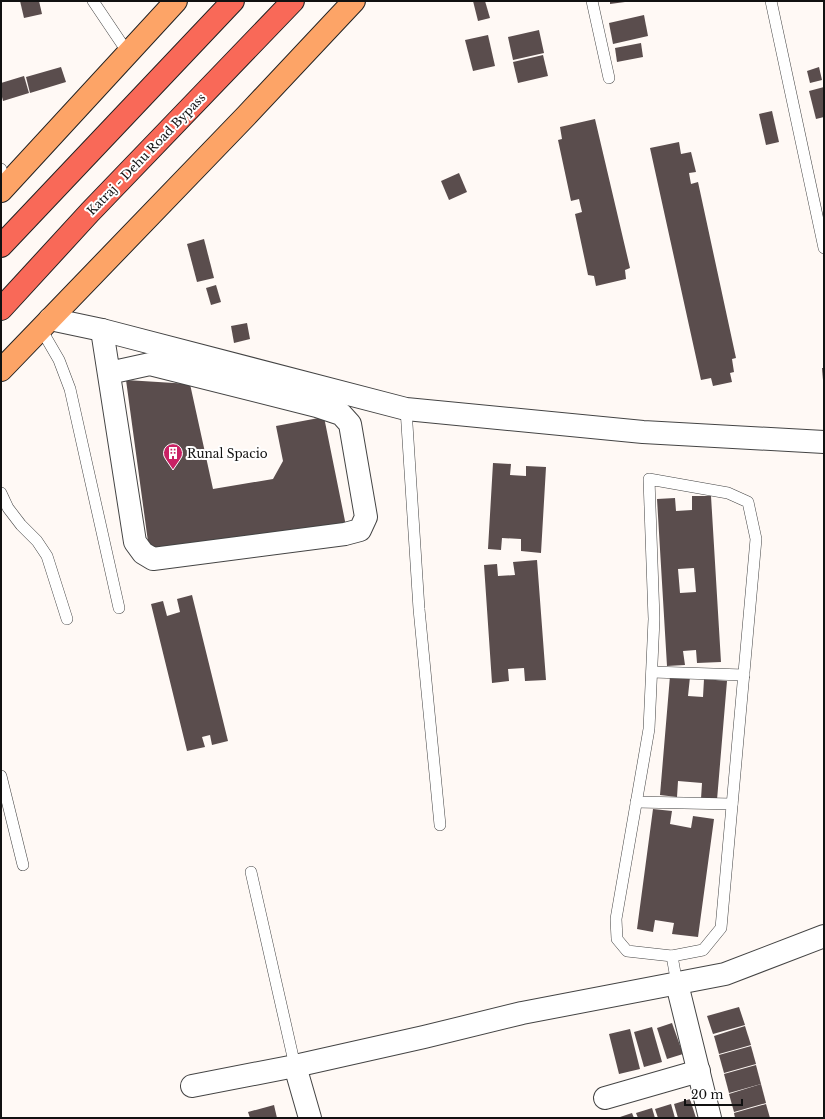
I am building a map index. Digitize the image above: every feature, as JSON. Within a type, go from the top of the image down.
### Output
[{"type":"highway","points":[[1,246],[233,1]]},
{"type":"highway","name":"Katraj - Dehu Road Bypass","points":[[1,308],[90,212],[293,1]]},
{"type":"main road","points":[[3,182],[128,53],[176,1]]},
{"type":"main road","points":[[1,370],[246,116],[354,1]]},
{"type":"street","points":[[46,324],[102,330],[406,408],[643,432],[824,442]]},
{"type":"street","points":[[102,330],[135,542],[143,554],[153,559],[345,534],[360,530],[366,517],[350,424],[341,414],[317,406],[150,364],[109,373]]},
{"type":"street","points":[[192,1086],[295,1066],[522,1013],[725,974],[824,936]]},
{"type":"street","points":[[677,984],[710,1118]]},
{"type":"street","points":[[295,1066],[310,1118]]},
{"type":"street","points":[[605,1098],[699,1072]]},
{"type":"lane","points":[[93,1],[128,53]]},
{"type":"lane","points":[[592,1],[609,78]]},
{"type":"lane","points":[[771,1],[824,248]]},
{"type":"lane","points":[[46,324],[70,389],[118,608]]},
{"type":"lane","points":[[406,408],[419,609],[440,825]]},
{"type":"lane","points":[[649,479],[728,492],[748,502],[756,539],[721,928],[703,950],[672,956],[627,951],[617,939],[616,919],[649,729],[652,672],[654,619],[649,479]]},
{"type":"lane","points":[[1,493],[8,508],[21,525],[37,541],[47,556],[67,619]]},
{"type":"lane","points":[[652,672],[744,675]]},
{"type":"lane","points":[[1,776],[23,865]]},
{"type":"lane","points":[[636,802],[732,804]]},
{"type":"lane","points":[[251,872],[295,1066]]},
{"type":"lane","points":[[672,956],[677,984]]},
{"type":"building","points":[[20,1],[39,1],[42,14],[24,18]]},
{"type":"building","points":[[473,1],[485,1],[490,18],[478,21]]},
{"type":"building","points":[[610,1],[625,1],[625,2],[610,4]]},
{"type":"building","points":[[644,15],[648,36],[613,44],[609,23]]},
{"type":"building","points":[[539,30],[544,53],[513,60],[508,37]]},
{"type":"building","points":[[488,35],[495,66],[473,71],[465,40]]},
{"type":"building","points":[[641,43],[643,57],[617,62],[615,48]]},
{"type":"building","points":[[543,55],[548,76],[518,83],[513,62]]},
{"type":"building","points":[[61,67],[66,82],[30,93],[26,77]]},
{"type":"building","points":[[819,67],[822,80],[810,83],[807,71]]},
{"type":"building","points":[[24,76],[29,93],[3,101],[1,83]]},
{"type":"building","points":[[824,87],[824,117],[816,119],[809,91]]},
{"type":"building","points":[[772,111],[779,142],[766,145],[759,114]]},
{"type":"building","points":[[595,119],[630,268],[625,270],[626,279],[596,286],[594,276],[588,275],[575,214],[582,212],[579,199],[571,201],[558,140],[562,139],[560,127]]},
{"type":"building","points":[[679,142],[681,154],[691,152],[696,172],[689,173],[691,184],[698,182],[736,358],[732,359],[734,372],[730,373],[732,382],[713,386],[711,378],[701,380],[650,148]]},
{"type":"building","points":[[459,173],[467,192],[449,200],[441,181]]},
{"type":"building","points":[[204,239],[214,278],[197,282],[187,244]]},
{"type":"building","points":[[216,285],[221,302],[211,305],[206,288]]},
{"type":"building","points":[[247,323],[250,339],[234,343],[231,326]]},
{"type":"building","points":[[822,368],[824,368],[824,380],[823,380]]},
{"type":"building","name":"Runal Spacio","points":[[126,380],[190,384],[213,489],[273,479],[283,461],[276,426],[324,417],[346,526],[149,549]]},
{"type":"building","points":[[493,463],[511,464],[510,475],[526,476],[526,466],[546,467],[541,553],[521,551],[521,539],[502,538],[501,550],[488,549]]},
{"type":"building","points":[[692,496],[711,496],[721,662],[697,663],[696,650],[683,651],[685,665],[667,666],[657,499],[675,498],[676,511],[692,510]],"holes":[[[694,568],[696,592],[680,593],[678,569]]]},
{"type":"building","points":[[537,560],[546,680],[525,681],[524,668],[508,669],[509,681],[492,683],[484,565],[497,564],[498,576],[515,575],[513,562]]},
{"type":"building","points":[[192,595],[228,741],[212,745],[210,735],[202,737],[205,747],[187,751],[151,604],[163,601],[167,616],[180,612],[177,599]]},
{"type":"building","points":[[670,676],[690,677],[688,696],[703,697],[704,679],[727,681],[717,800],[701,799],[702,783],[678,781],[677,797],[660,795]]},
{"type":"building","points":[[653,809],[672,811],[670,824],[691,828],[693,816],[714,819],[698,937],[672,934],[674,923],[655,920],[653,932],[637,929]]},
{"type":"building","points":[[739,1007],[745,1025],[713,1034],[707,1016]]},
{"type":"building","points":[[672,1023],[683,1054],[667,1059],[657,1028]]},
{"type":"building","points":[[745,1026],[751,1045],[719,1054],[714,1036]]},
{"type":"building","points":[[652,1027],[662,1062],[644,1067],[634,1032]]},
{"type":"building","points":[[630,1029],[640,1069],[619,1074],[609,1034]]},
{"type":"building","points":[[751,1046],[756,1064],[724,1073],[719,1055]]},
{"type":"building","points":[[756,1065],[761,1084],[729,1093],[724,1074]]},
{"type":"building","points":[[761,1084],[766,1103],[734,1112],[729,1094]]},
{"type":"building","points":[[690,1099],[696,1118],[678,1118],[674,1104]]},
{"type":"building","points":[[671,1104],[675,1118],[658,1118],[655,1109]]},
{"type":"building","points":[[766,1104],[770,1118],[735,1118],[734,1113]]},
{"type":"building","points":[[274,1105],[277,1118],[250,1118],[248,1112]]},
{"type":"building","points":[[652,1108],[655,1118],[638,1118],[636,1113]]},
{"type":"building","points":[[632,1113],[634,1118],[617,1118]]},
{"type":"place","name":"Runal Spacio","points":[[173,470]]}]
